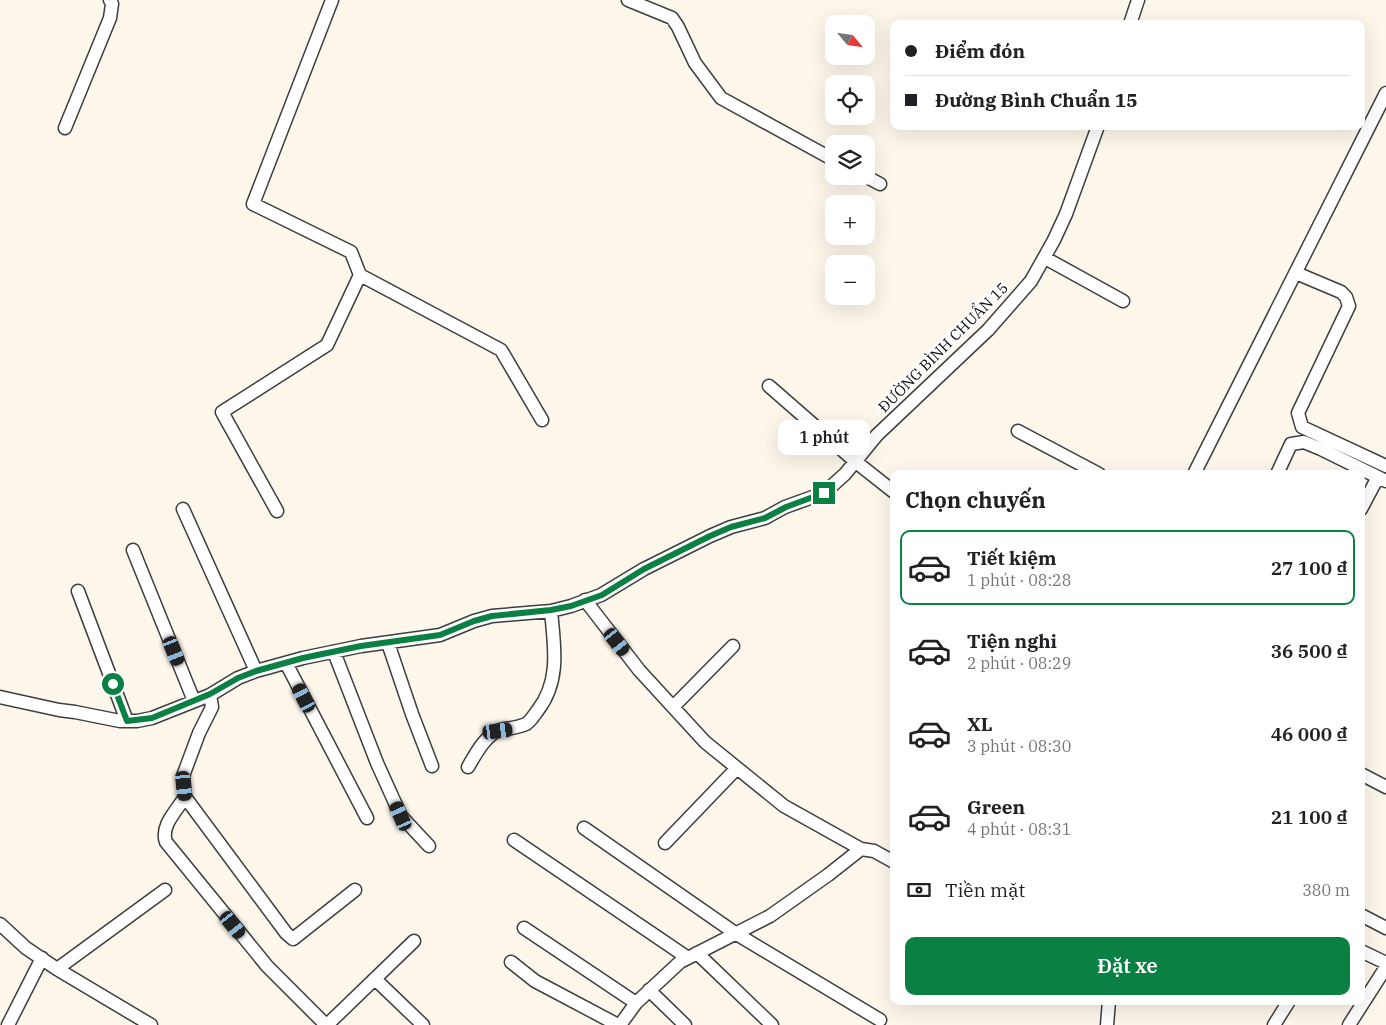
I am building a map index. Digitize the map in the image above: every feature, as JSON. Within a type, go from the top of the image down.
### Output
[{"type":"street","points":[[65,128],[110,18],[112,4],[110,0]]},
{"type":"street","points":[[332,0],[253,204],[350,252],[360,275],[501,350],[542,420]]},
{"type":"street","points":[[628,0],[672,18],[695,62],[720,98],[825,155]]},
{"type":"street","points":[[1131,20],[1138,0]]},
{"type":"street","points":[[1196,470],[1221,417],[1386,94]]},
{"type":"street","name":"ĐƯỜNG BÌNH CHUẨN 15","points":[[0,697],[120,721],[152,718],[210,694],[238,678],[303,658],[361,646],[440,635],[492,616],[571,606],[602,595],[644,569],[710,536],[731,527],[765,518],[786,507],[824,493],[856,462],[877,435],[988,330],[1031,281],[1054,240],[1074,194],[1097,130]]},
{"type":"street","points":[[875,181],[880,184]]},
{"type":"street","points":[[1045,258],[1123,301]]},
{"type":"street","points":[[1296,273],[1341,292],[1346,297],[1349,306],[1298,413],[1302,427],[1386,466]]},
{"type":"street","points":[[277,511],[222,412],[327,345],[360,275]]},
{"type":"street","points":[[769,386],[856,462],[890,489]]},
{"type":"street","points":[[1018,431],[1091,470]]},
{"type":"street","points":[[1279,470],[1291,444],[1304,442],[1364,470]]},
{"type":"street","points":[[1365,471],[1382,479],[1365,503]]},
{"type":"street","points":[[183,509],[256,671]]},
{"type":"street","points":[[133,550],[194,701]]},
{"type":"street","points":[[78,591],[127,721]]},
{"type":"street","points":[[585,600],[639,670],[705,742],[784,806],[861,849],[874,851],[890,860]]},
{"type":"street","points":[[468,767],[482,744],[498,731],[517,728],[529,722],[543,704],[553,682],[556,662],[551,610]]},
{"type":"street","points":[[388,643],[432,766]]},
{"type":"street","points":[[673,707],[732,646]]},
{"type":"street","points":[[334,652],[377,763],[401,816],[428,846]]},
{"type":"street","points":[[286,663],[367,818]]},
{"type":"street","points":[[210,694],[212,707],[199,733],[183,776],[185,797],[286,933],[293,939],[355,890]]},
{"type":"street","points":[[665,843],[737,768]]},
{"type":"street","points":[[1365,776],[1386,787]]},
{"type":"street","points":[[185,797],[163,834],[166,842],[267,966],[326,1025],[414,942]]},
{"type":"street","points":[[584,828],[735,934],[880,1020]]},
{"type":"street","points":[[514,840],[692,956],[772,1025]]},
{"type":"street","points":[[511,962],[535,981],[619,1025],[636,1003],[680,962],[770,916],[861,849]]},
{"type":"street","points":[[57,969],[165,890]]},
{"type":"street","points":[[1365,917],[1386,928]]},
{"type":"street","points":[[0,924],[26,948],[57,969],[151,1025]]},
{"type":"street","points":[[524,928],[636,1003]]},
{"type":"street","points":[[1365,953],[1386,963]]},
{"type":"street","points":[[8,1025],[42,958]]},
{"type":"street","points":[[1365,1000],[1386,967]]},
{"type":"street","points":[[375,979],[423,1025]]},
{"type":"street","points":[[649,990],[685,1025]]},
{"type":"street","points":[[1107,1025],[1109,1005]]},
{"type":"street","points":[[1274,1025],[1286,1005]]},
{"type":"street","points":[[1349,1025],[1362,1005]]},
{"type":"route","points":[[113,684],[127,721],[137,721],[152,718],[210,694],[238,678],[256,671],[303,658],[361,646],[440,635],[492,616],[571,606],[602,595],[644,569],[710,536],[731,527],[765,518],[786,507],[824,493]]}]
